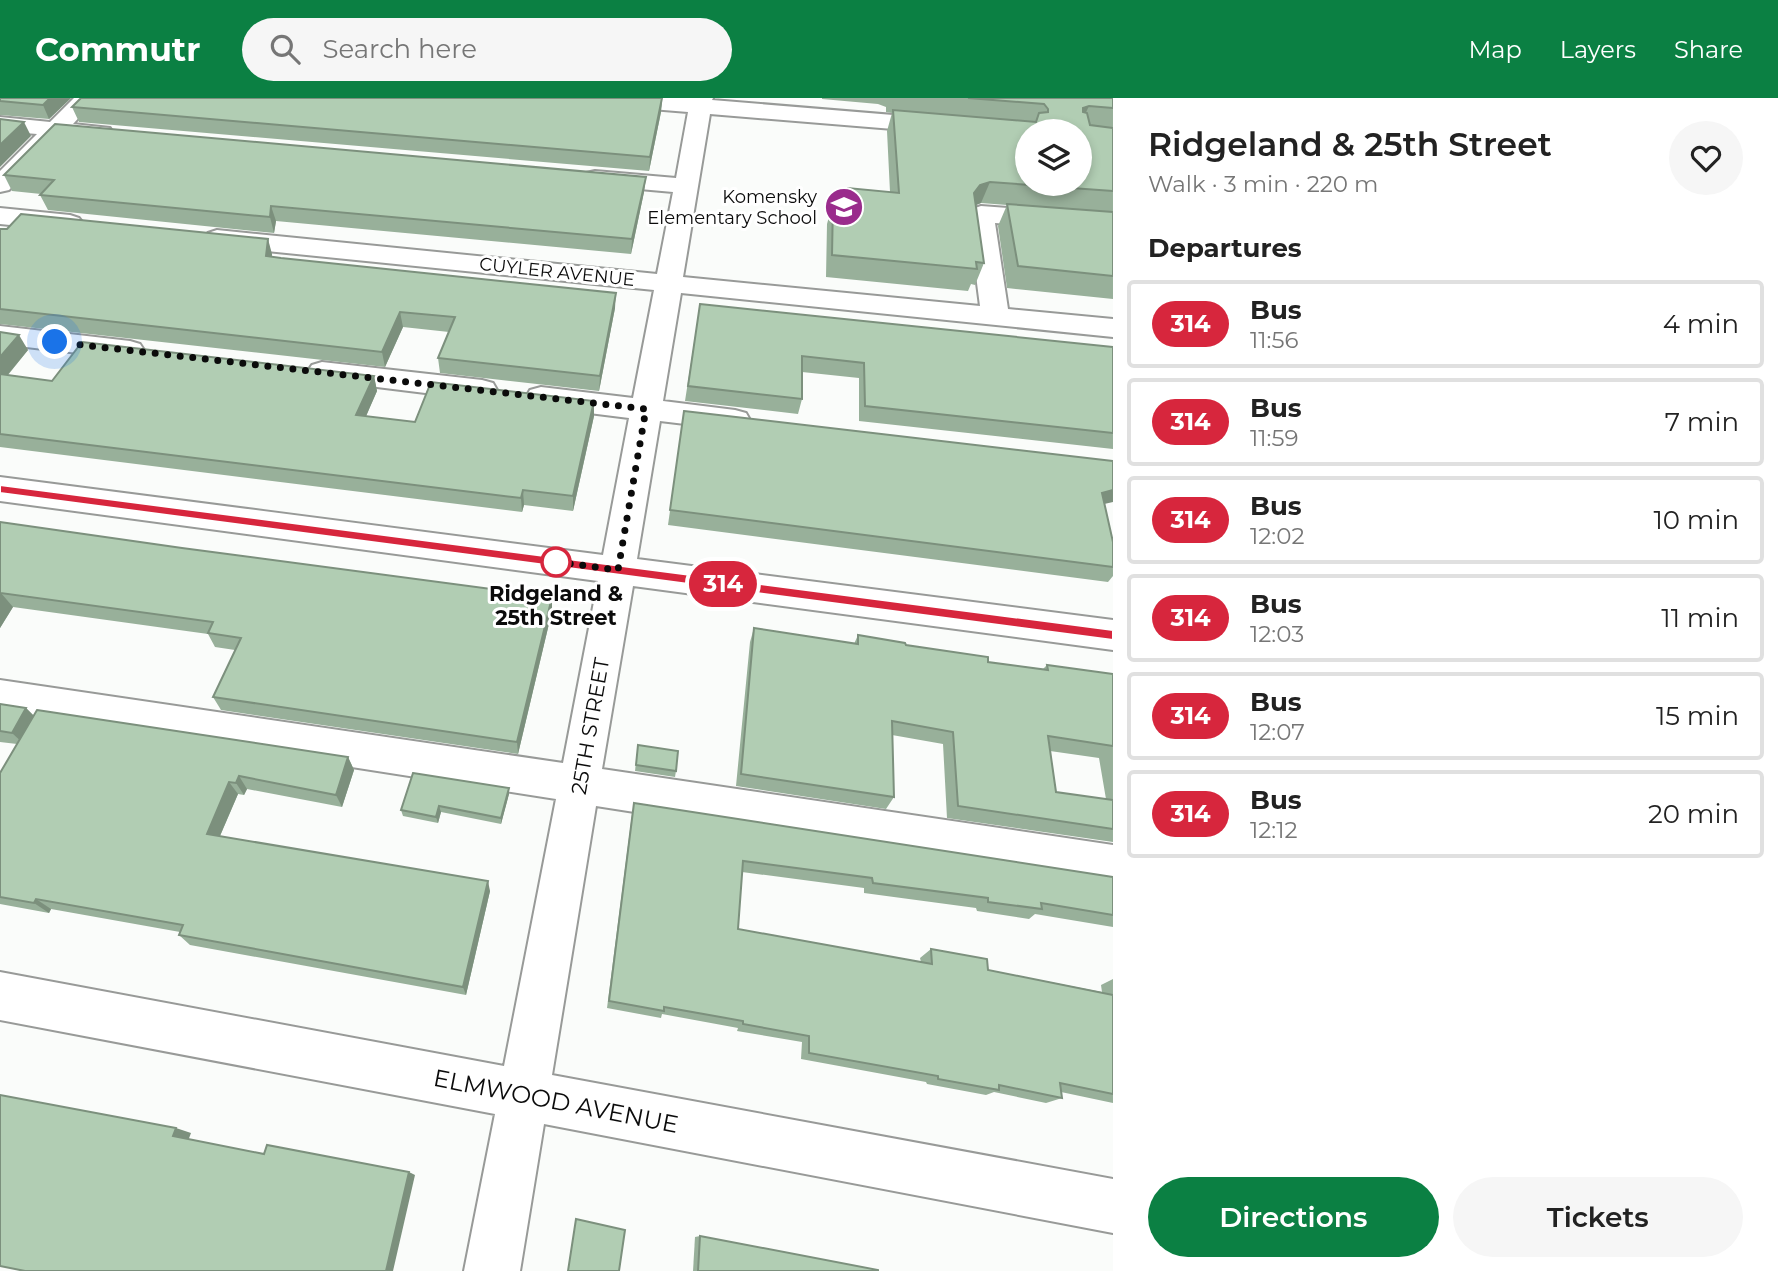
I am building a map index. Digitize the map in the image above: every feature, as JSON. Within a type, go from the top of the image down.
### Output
[{"type":"street","points":[[0,186],[86,98]]},
{"type":"street","points":[[603,98],[701,102],[1015,132]]},
{"type":"street","name":"25TH STREET","points":[[492,1271],[701,102]]},
{"type":"street","points":[[0,124],[125,135]]},
{"type":"street","points":[[569,175],[687,186]]},
{"type":"street","points":[[995,316],[981,214],[1113,224]]},
{"type":"street","points":[[0,216],[96,226]]},
{"type":"street","name":"CUYLER AVENUE","points":[[192,235],[1113,328]]},
{"type":"street","points":[[0,335],[151,353]]},
{"type":"street","points":[[289,368],[760,422]]},
{"type":"street","points":[[0,489],[1113,635]]},
{"type":"street","points":[[0,696],[1113,866]]},
{"type":"street","name":"ELMWOOD AVENUE","points":[[0,996],[1113,1206]]},
{"type":"building","points":[[0,98],[50,98],[43,105],[0,101]]},
{"type":"building","points":[[81,98],[662,98],[650,157],[72,107]]},
{"type":"building","points":[[968,98],[1113,98],[1113,108],[1083,108],[1088,119],[1037,119],[1039,113],[1048,112],[1044,104]]},
{"type":"building","points":[[893,110],[1015,120],[1015,184],[990,182],[980,185],[974,193],[984,263],[976,262],[977,269],[832,255],[833,202],[840,203],[840,194],[848,194],[848,188],[899,193]]},
{"type":"building","points":[[0,119],[24,122],[0,145]]},
{"type":"building","points":[[55,124],[646,177],[632,239],[271,206],[270,217],[40,195],[54,180],[4,175]]},
{"type":"building","points":[[1092,125],[1113,128],[1113,191],[1092,189]]},
{"type":"building","points":[[1007,204],[1113,212],[1113,276],[1018,266]]},
{"type":"building","points":[[21,214],[268,239],[266,256],[281,258],[616,293],[600,376],[438,358],[455,317],[400,312],[382,352],[0,309],[0,229],[7,229]]},
{"type":"building","points":[[700,304],[1113,347],[1113,433],[865,406],[864,363],[802,356],[802,399],[688,386]]},
{"type":"building","points":[[0,332],[19,335],[0,357]]},
{"type":"building","points":[[82,342],[374,376],[356,415],[415,422],[431,382],[594,401],[573,496],[523,490],[521,498],[0,434],[0,374],[52,381]]},
{"type":"building","points":[[684,411],[1113,461],[1113,490],[1102,493],[1113,542],[1113,567],[670,510]]},
{"type":"building","points":[[0,522],[552,597],[517,742],[213,697],[241,638],[208,633],[213,622],[1,593],[0,595]]},
{"type":"building","points":[[754,628],[858,644],[858,635],[988,657],[988,662],[1048,670],[1047,665],[1113,674],[1113,746],[1048,736],[1056,792],[1113,800],[1113,829],[958,806],[953,732],[892,721],[894,797],[741,774]]},
{"type":"building","points":[[0,704],[26,708],[12,733],[0,731]]},
{"type":"building","points":[[37,710],[348,757],[336,795],[239,776],[236,783],[229,782],[207,834],[488,881],[463,987],[179,935],[183,925],[36,899],[34,903],[0,897],[0,773]]},
{"type":"building","points":[[638,745],[678,751],[676,771],[636,765]]},
{"type":"building","points":[[413,773],[509,788],[501,818],[439,806],[436,817],[401,810]]},
{"type":"building","points":[[634,803],[1113,877],[1113,915],[1041,903],[1042,909],[988,902],[988,898],[873,883],[872,878],[743,861],[738,929],[932,964],[931,949],[987,959],[988,970],[1113,995],[1113,1094],[1060,1083],[1062,1098],[999,1085],[999,1090],[938,1079],[938,1076],[809,1053],[809,1036],[664,1007],[664,1011],[609,1001]]},
{"type":"building","points":[[0,1095],[176,1128],[173,1136],[264,1154],[267,1145],[409,1172],[386,1271],[25,1271],[0,1266]]},
{"type":"building","points":[[576,1219],[625,1230],[619,1271],[568,1271]]},
{"type":"building","points":[[700,1236],[878,1270],[878,1271],[698,1271]]},
{"type":"bus line","name":"314","points":[[0,489],[1113,635]]},
{"type":"place","name":"Komensky Elementary School","points":[[844,207]]},
{"type":"place","name":"Ridgeland & 25th Street","points":[[556,562]]},
{"type":"route","points":[[55,342],[646,409],[618,570],[543,560],[556,562]]}]
